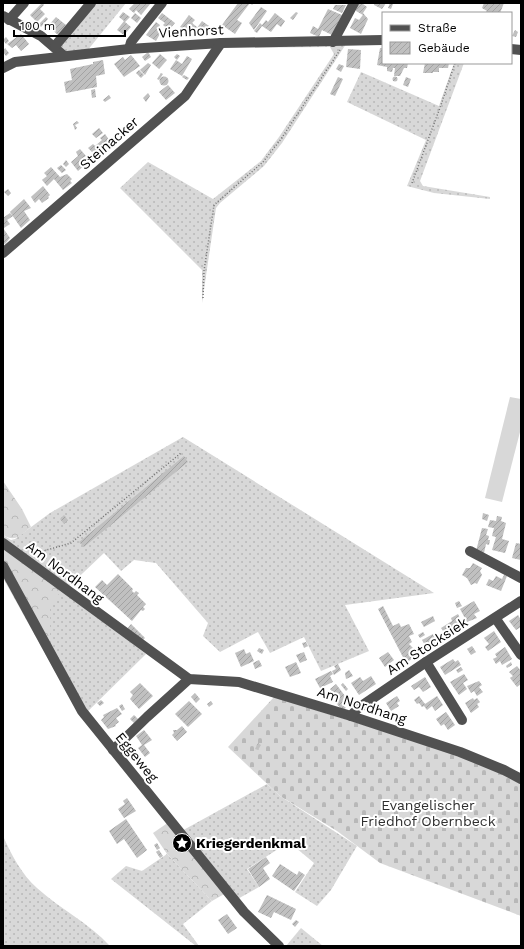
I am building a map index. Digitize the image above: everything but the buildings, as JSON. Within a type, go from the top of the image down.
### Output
[{"type":"street","points":[[24,3],[6,18],[41,36],[55,46],[64,55]]},
{"type":"street","points":[[55,46],[91,3]]},
{"type":"street","points":[[129,49],[131,42],[162,3]]},
{"type":"street","points":[[333,42],[354,3]]},
{"type":"street","name":"Vienhorst","points":[[3,68],[15,62],[64,55],[129,49],[221,43],[345,42],[382,40]]},
{"type":"street","name":"Steinacker","points":[[3,253],[185,96],[221,43]]},
{"type":"street","name":"Am Nordhang","points":[[3,543],[189,679],[239,682],[351,716],[460,752],[504,770],[521,779]]},
{"type":"street","points":[[470,551],[521,578]]},
{"type":"street","name":"Eggeweg","points":[[3,566],[82,711],[244,912],[278,946]]},
{"type":"street","name":"Am Stocksiek","points":[[351,716],[357,709],[426,662],[496,619],[521,601]]},
{"type":"street","points":[[496,619],[521,655]]},
{"type":"street","points":[[426,662],[462,720]]},
{"type":"street","points":[[113,750],[147,716],[189,679]]},
{"type":"path","points":[[203,298],[204,271],[214,205],[263,162],[281,140],[345,42]]},
{"type":"path","points":[[412,183],[455,64]]},
{"type":"path","points":[[22,557],[71,543],[181,453]]},
{"type":"green space","points":[[94,3],[126,3],[87,51],[59,53],[59,43]]},
{"type":"green space","points":[[346,44],[282,143],[264,166],[216,208],[202,303],[202,270],[120,188],[148,162],[213,199],[261,161],[279,137],[334,54],[330,47],[224,48],[190,96],[185,94],[213,50],[212,46]]},
{"type":"green space","points":[[454,64],[464,64],[420,181],[423,186],[490,197],[490,199],[434,193],[407,186],[426,140],[347,102],[361,72],[439,106]]},
{"type":"green space","points":[[510,397],[521,399],[521,428],[502,502],[485,498]]},
{"type":"green space","points":[[183,437],[434,593],[345,605],[369,651],[321,671],[304,637],[270,653],[258,632],[220,652],[203,636],[208,623],[156,563],[134,560],[121,571],[104,553],[64,591],[146,654],[81,718],[3,578],[3,560],[49,645],[50,605],[3,547],[3,535],[11,540],[15,539],[50,513]]},
{"type":"green space","points":[[3,481],[22,509],[31,527],[15,538],[3,535]]},
{"type":"green space","points":[[3,547],[62,590],[50,605],[50,646],[3,560]]},
{"type":"green space","name":"Evangelischer Friedhof Obernbeck","points":[[274,697],[444,750],[502,773],[521,783],[521,916],[380,863],[337,831],[280,796],[228,747]]},
{"type":"green space","points":[[267,784],[280,796],[357,846],[331,890],[317,906],[295,892],[314,863],[289,842],[247,869],[259,887],[234,901],[178,833]]},
{"type":"green space","points":[[169,822],[226,893],[212,901],[167,854],[153,833]]},
{"type":"green space","points":[[3,836],[17,864],[26,877],[46,896],[93,930],[110,946],[3,946]]},
{"type":"green space","points":[[167,854],[212,901],[183,924],[199,946],[196,946],[111,879],[126,866],[142,871]]},
{"type":"green space","points":[[301,928],[323,946],[286,946]]},
{"type":"place","name":"Kriegerdenkmal","points":[[182,843]]}]
